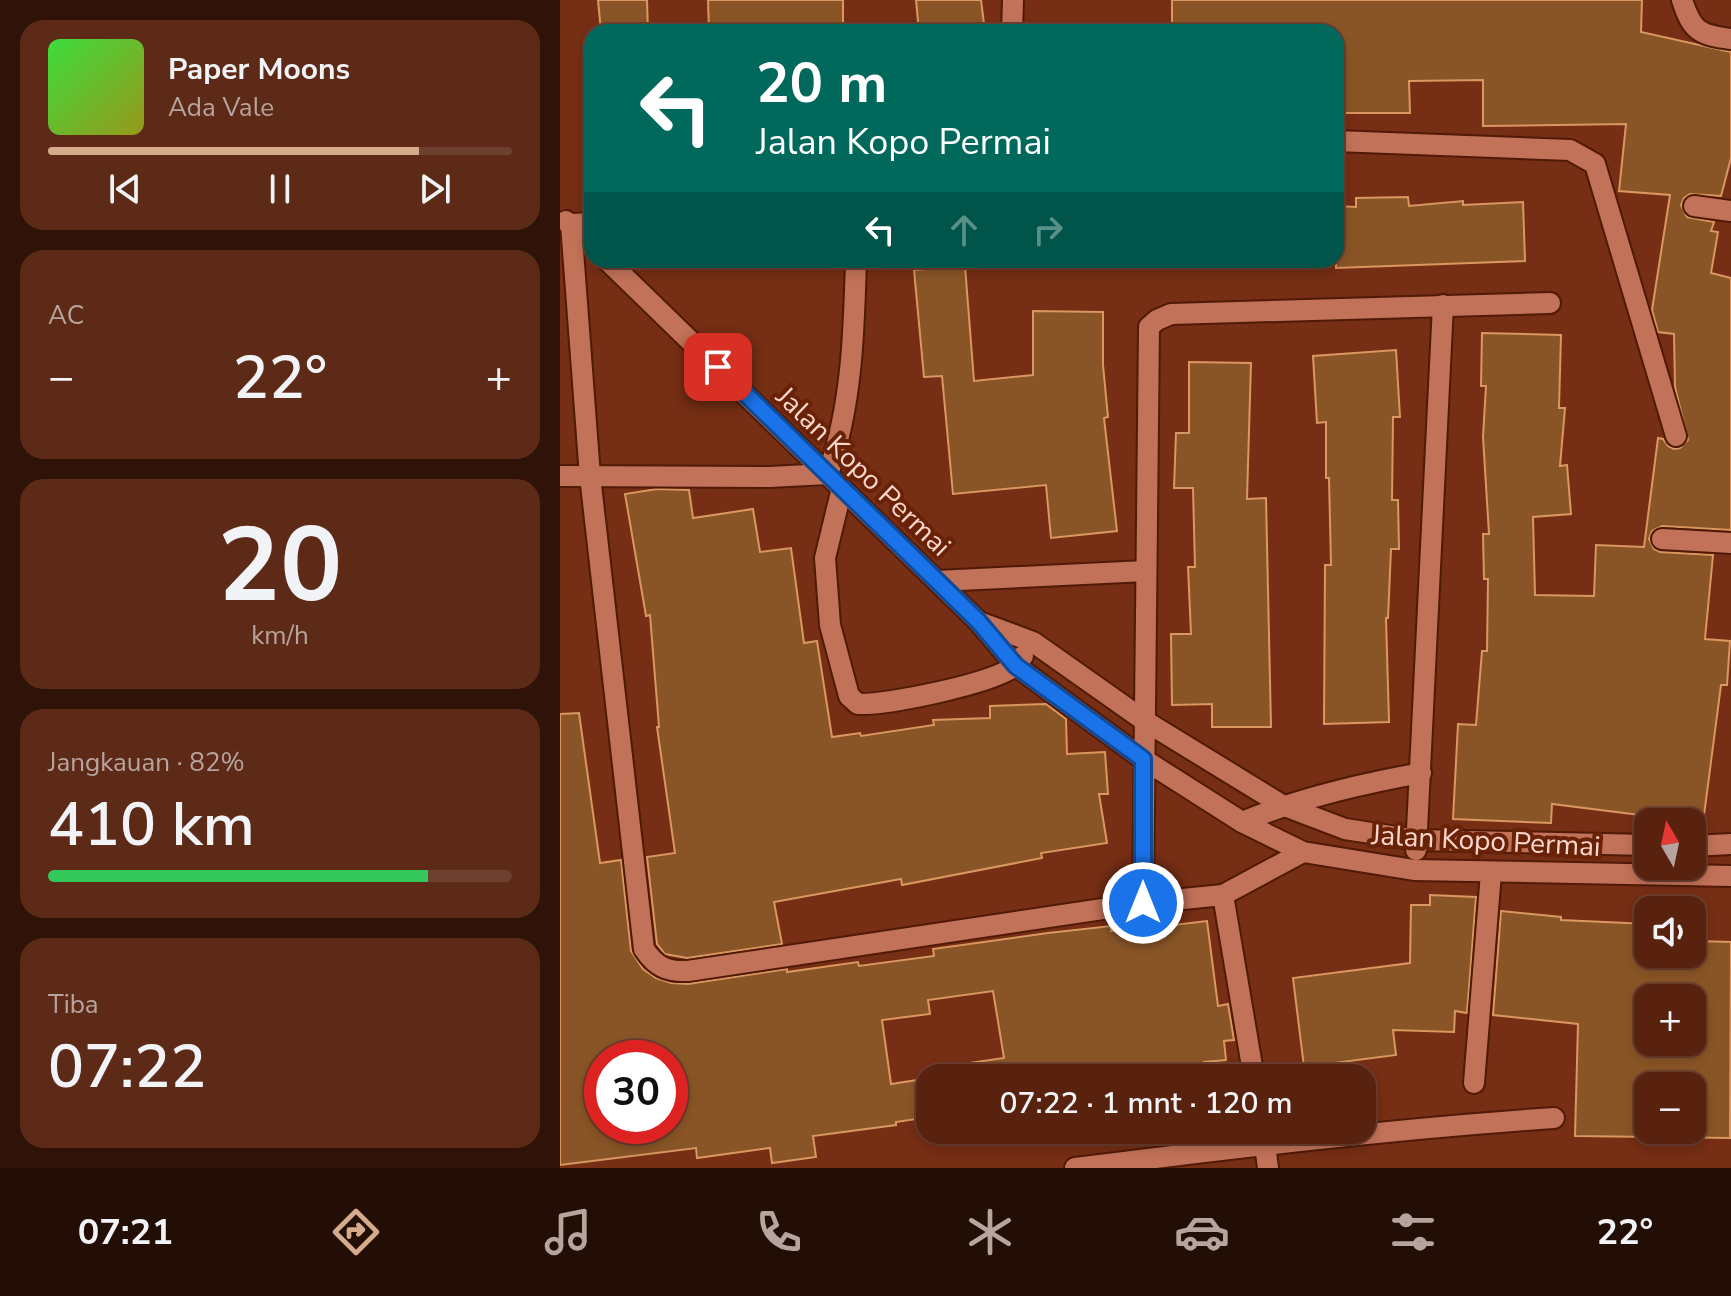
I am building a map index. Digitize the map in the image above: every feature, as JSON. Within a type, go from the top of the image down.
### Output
[{"type":"street","points":[[1012,24],[1013,0]]},
{"type":"street","points":[[1682,0],[1695,29],[1708,36],[1731,39]]},
{"type":"street","points":[[1344,141],[1570,150],[1595,164],[1676,436]]},
{"type":"street","points":[[1694,206],[1731,211]]},
{"type":"street","points":[[565,220],[584,238]]},
{"type":"street","points":[[565,220],[590,476],[644,949],[660,968],[674,972],[688,971],[1143,903],[1223,895],[1303,852]]},
{"type":"street","name":"Jalan Kopo Permai","points":[[615,268],[978,621],[1016,666],[1143,759],[1242,822],[1303,852],[1414,870],[1731,876]]},
{"type":"street","points":[[856,268],[853,345],[825,558],[830,625],[849,696],[858,704],[877,705],[970,684],[1016,666],[1033,642]]},
{"type":"street","points":[[1143,903],[1149,327],[1171,314],[1550,303]]},
{"type":"street","points":[[1414,870],[1443,305]]},
{"type":"street","points":[[560,476],[835,481]]},
{"type":"street","points":[[1662,539],[1731,543]]},
{"type":"street","points":[[937,581],[1146,571]]},
{"type":"street","name":"Jalan Kopo Permai","points":[[978,621],[1033,642],[1145,721],[1282,805],[1345,829],[1416,840],[1634,845]]},
{"type":"street","points":[[1242,822],[1282,805],[1421,773]]},
{"type":"street","points":[[1555,874],[1557,843]]},
{"type":"street","points":[[1706,845],[1731,844]]},
{"type":"street","points":[[1474,1083],[1491,873]]},
{"type":"street","points":[[1223,895],[1252,1064]]},
{"type":"street","points":[[1376,1130],[1554,1118]]},
{"type":"street","points":[[1075,1168],[1221,1144]]},
{"type":"street","points":[[1265,1144],[1268,1168]]},
{"type":"building","points":[[598,0],[647,0],[648,24],[600,24]]},
{"type":"building","points":[[708,0],[843,0],[843,24],[709,24]]},
{"type":"building","points":[[916,0],[981,0],[984,24],[918,24]]},
{"type":"building","points":[[1172,0],[1642,0],[1641,32],[1731,52],[1731,158],[1721,196],[1690,194],[1681,205],[1687,217],[1714,222],[1711,231],[1718,232],[1711,273],[1731,278],[1731,530],[1662,526],[1652,531],[1649,539],[1654,549],[1660,552],[1713,555],[1705,639],[1730,641],[1727,685],[1721,685],[1705,808],[1634,808],[1634,814],[1552,804],[1551,823],[1453,819],[1458,724],[1476,725],[1482,651],[1487,651],[1488,579],[1484,579],[1483,534],[1489,534],[1483,437],[1486,386],[1481,386],[1482,333],[1561,335],[1559,408],[1565,408],[1560,466],[1567,465],[1571,514],[1533,517],[1535,595],[1594,596],[1596,545],[1644,547],[1658,438],[1674,449],[1680,448],[1688,440],[1675,387],[1674,334],[1658,332],[1652,310],[1670,195],[1619,191],[1626,124],[1483,126],[1483,80],[1409,81],[1410,113],[1344,113],[1344,24],[1172,24]]},
{"type":"building","points":[[1408,197],[1409,206],[1463,201],[1463,205],[1523,202],[1525,261],[1344,268],[1344,206],[1356,207],[1356,198]]},
{"type":"building","points":[[965,268],[974,381],[1033,375],[1033,311],[1103,312],[1103,365],[1108,417],[1104,418],[1117,531],[1051,538],[1046,485],[953,494],[942,376],[924,377],[914,270]]},
{"type":"building","points":[[1396,350],[1400,417],[1393,417],[1392,500],[1398,500],[1399,549],[1391,549],[1386,618],[1389,722],[1324,724],[1325,565],[1331,565],[1329,478],[1326,478],[1326,422],[1317,423],[1313,356]]},
{"type":"building","points":[[1189,362],[1251,363],[1247,499],[1266,498],[1271,727],[1212,727],[1212,704],[1172,705],[1171,634],[1191,634],[1188,567],[1195,567],[1193,488],[1174,488],[1176,433],[1189,433]]},
{"type":"building","points":[[657,489],[689,490],[693,518],[753,509],[760,552],[791,548],[804,643],[817,641],[832,737],[934,725],[933,720],[990,718],[990,706],[1046,704],[1066,719],[1067,754],[1105,752],[1108,794],[1099,794],[1107,843],[1041,853],[1042,858],[902,885],[901,879],[774,902],[782,944],[687,958],[665,954],[657,944],[647,857],[675,853],[657,727],[650,615],[646,616],[625,494]]},
{"type":"building","points":[[579,713],[600,863],[621,860],[631,951],[643,969],[671,983],[688,984],[858,962],[859,966],[934,956],[933,949],[1048,933],[1111,926],[1111,931],[1207,921],[1218,1006],[1228,1004],[1234,1040],[1224,1041],[1226,1060],[1204,1064],[962,1064],[1004,1058],[993,991],[928,1000],[930,1014],[882,1020],[891,1084],[916,1080],[916,1119],[896,1122],[896,1125],[813,1136],[816,1157],[772,1163],[770,1148],[697,1158],[696,1148],[560,1165],[560,714]]},
{"type":"building","points":[[1430,895],[1476,897],[1467,1013],[1455,1011],[1454,1032],[1393,1030],[1396,1055],[1304,1064],[1293,978],[1410,963],[1411,905],[1430,905]]},
{"type":"building","points":[[1501,911],[1561,917],[1561,920],[1634,923],[1634,968],[1706,968],[1706,941],[1731,942],[1730,1138],[1706,1138],[1706,1072],[1634,1072],[1634,1137],[1575,1136],[1578,1024],[1493,1015]]},
{"type":"route","points":[[718,367],[978,621],[1016,666],[1143,759],[1143,903]]}]
